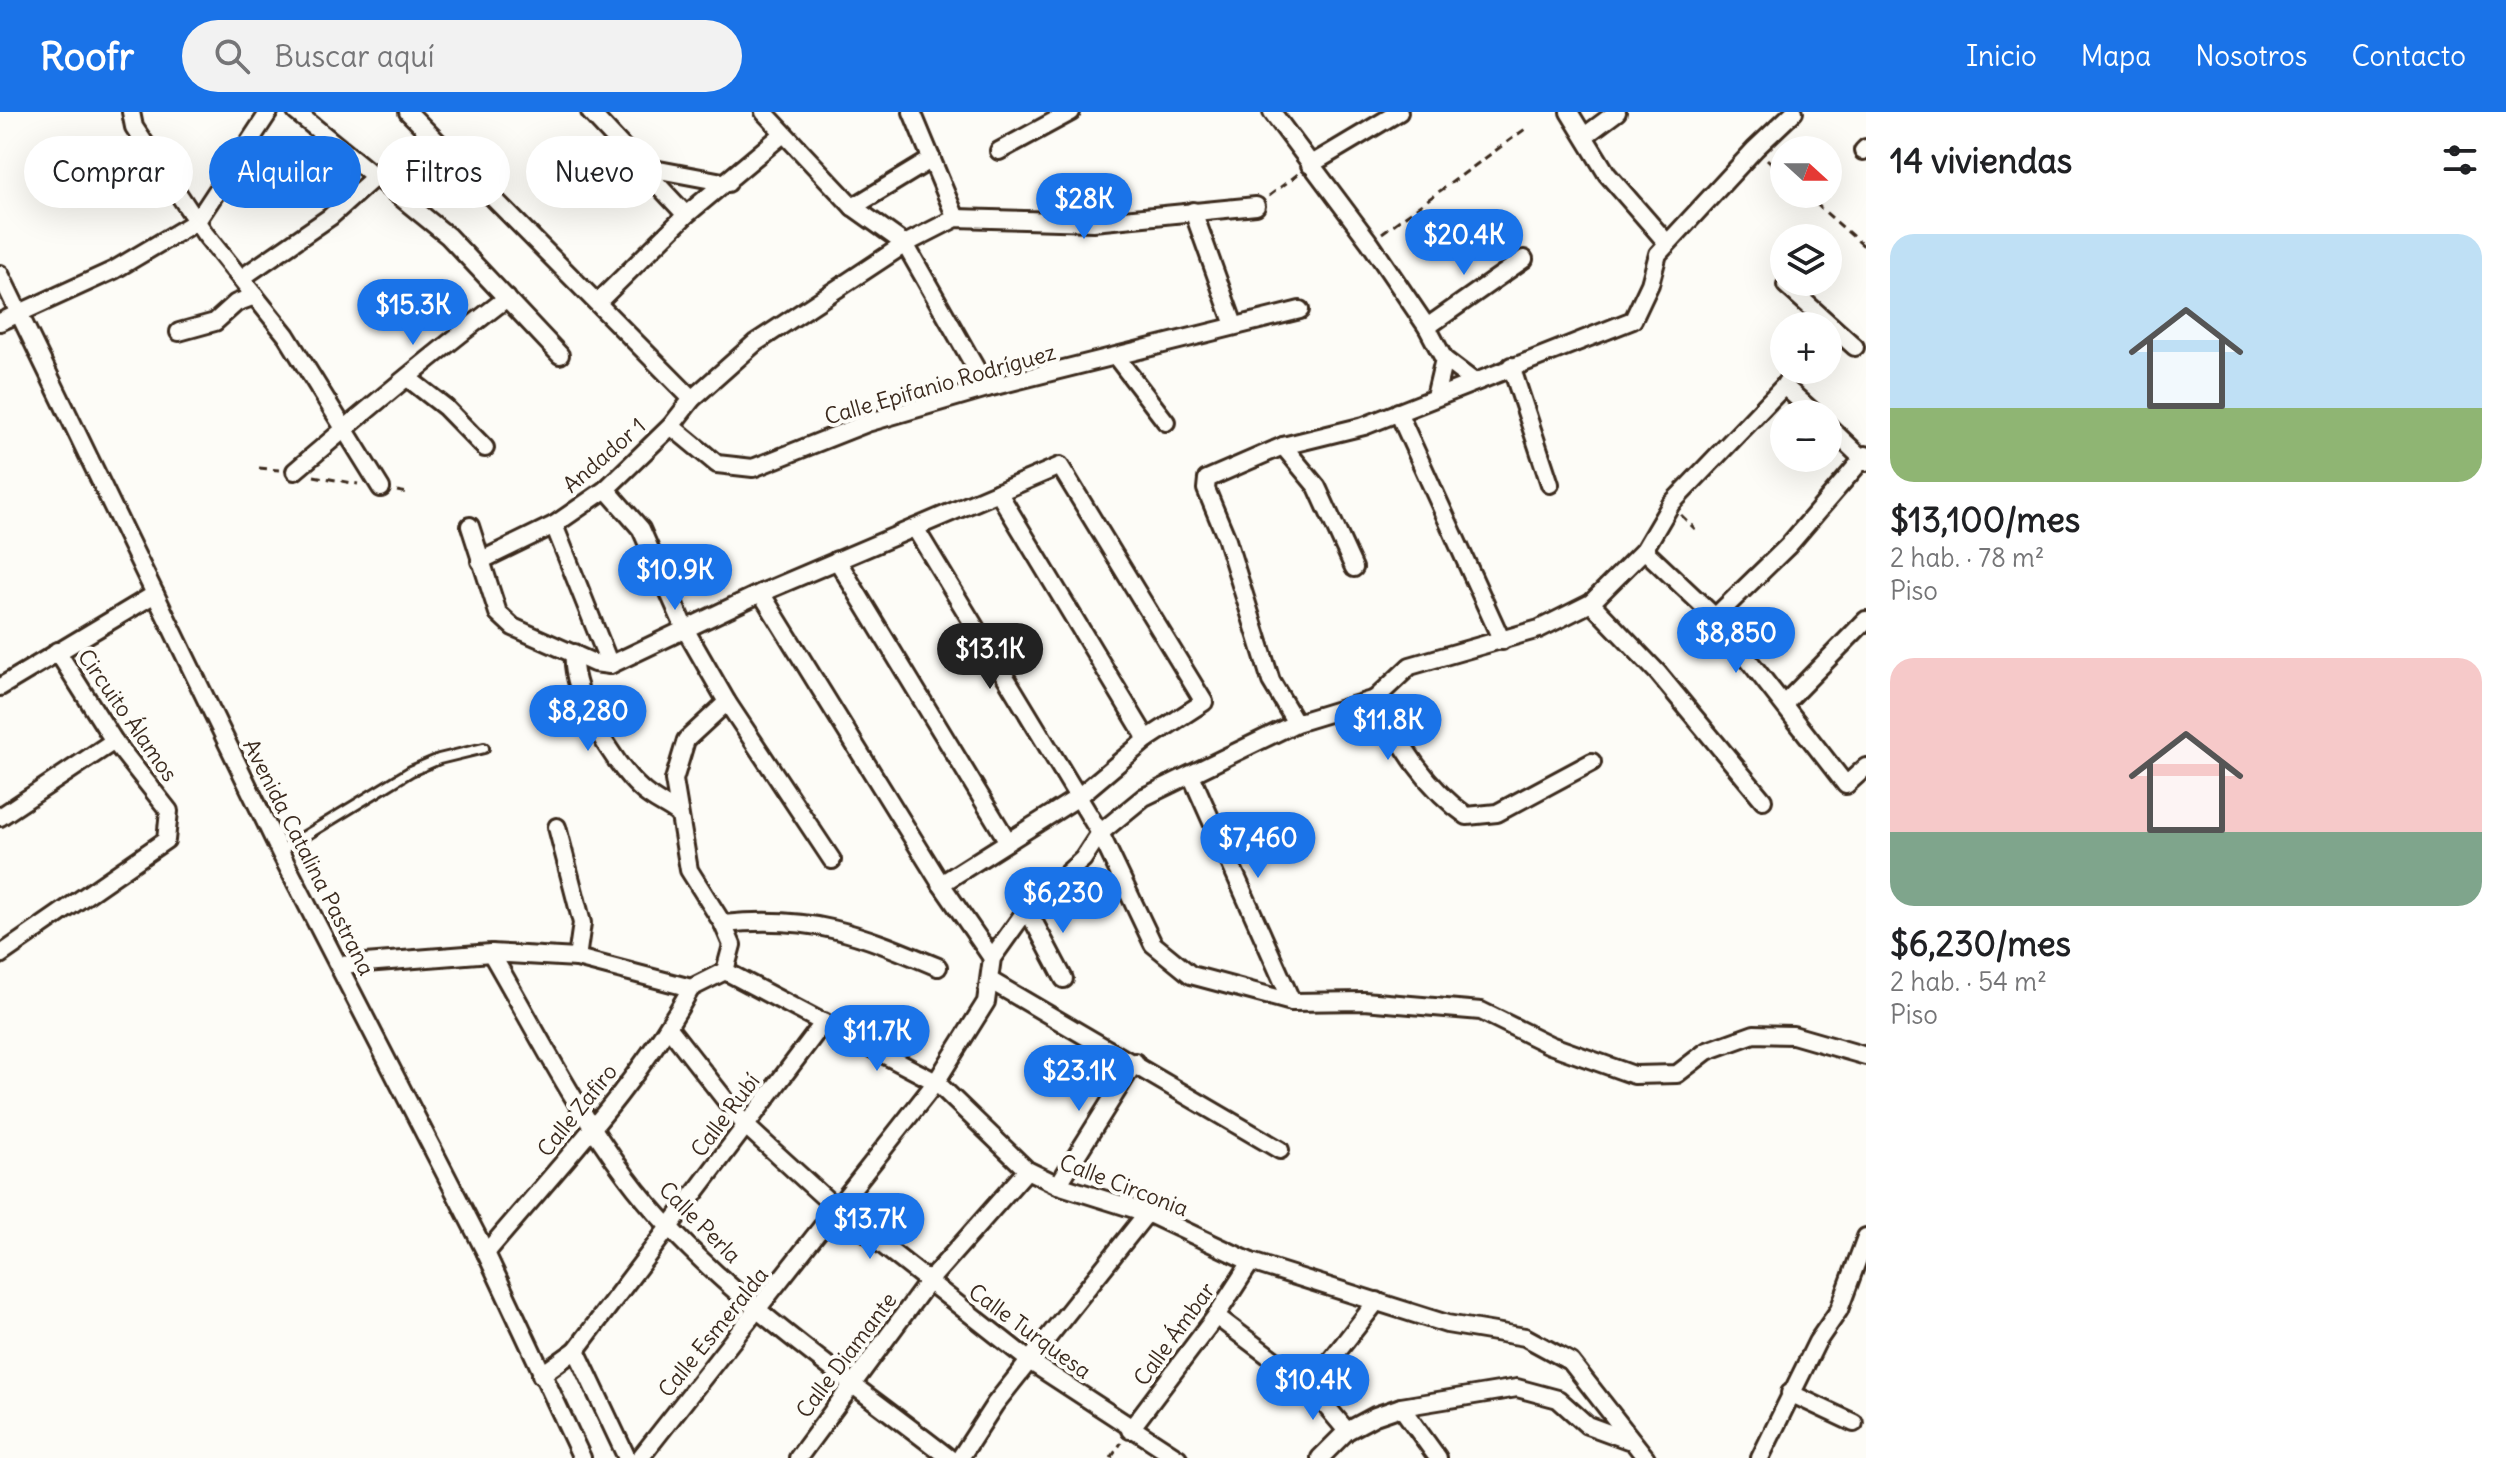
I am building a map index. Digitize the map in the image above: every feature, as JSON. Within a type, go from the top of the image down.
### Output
[{"type":"street","points":[[131,112],[134,127],[197,221],[286,335],[381,488]]},
{"type":"street","points":[[0,322],[19,316],[114,270],[197,221],[269,112]]},
{"type":"street","points":[[243,277],[330,217],[377,175],[296,112]]},
{"type":"street","points":[[408,112],[692,399]]},
{"type":"street","points":[[590,112],[613,136]]},
{"type":"street","points":[[764,112],[853,207],[905,244],[987,388]]},
{"type":"street","points":[[912,112],[956,218],[1093,222],[1256,206]]},
{"type":"street","points":[[999,151],[1071,112]]},
{"type":"street","points":[[1272,112],[1370,243],[1427,327],[1444,359],[1473,381]]},
{"type":"street","points":[[1310,165],[1399,112]]},
{"type":"street","points":[[1569,112],[1586,135],[1607,174],[1663,248]]},
{"type":"street","points":[[1586,135],[1617,112]]},
{"type":"street","points":[[1296,723],[1271,681],[1226,537],[1206,489],[1207,479],[1283,446],[1364,426],[1633,320],[1663,248],[1755,149],[1794,112]]},
{"type":"street","points":[[598,302],[686,215],[783,134]]},
{"type":"street","points":[[853,207],[932,159]]},
{"type":"street","points":[[662,171],[728,183]]},
{"type":"street","points":[[662,188],[686,215]]},
{"type":"street","points":[[415,208],[448,236],[560,355]]},
{"type":"street","points":[[1193,211],[1234,325]]},
{"type":"street","name":"Andador 1","points":[[480,561],[554,525],[606,489],[671,426],[692,399],[755,343],[905,244],[956,218]]},
{"type":"street","points":[[1427,327],[1524,259]]},
{"type":"street","name":"Avenida Catalina Pastrana","points":[[0,274],[280,852],[486,1253],[582,1458]]},
{"type":"street","points":[[179,332],[215,322],[236,303],[255,296]]},
{"type":"street","points":[[1796,296],[1812,312]]},
{"type":"street","points":[[295,471],[409,379],[443,346],[507,298]]},
{"type":"street","name":"Calle Epifanio Rodríguez","points":[[671,426],[717,464],[753,468],[867,423],[987,388],[1300,310]]},
{"type":"street","points":[[1842,338],[1855,347]]},
{"type":"street","points":[[1117,358],[1166,422]]},
{"type":"street","points":[[1435,397],[1444,359]]},
{"type":"street","points":[[1511,366],[1550,484]]},
{"type":"street","points":[[409,379],[445,407],[485,448]]},
{"type":"street","points":[[761,593],[941,884],[992,958],[1027,909],[1083,859],[1100,833],[1144,797],[1296,723],[1375,699],[1410,666],[1539,629],[1591,603],[1644,550],[1671,504],[1784,386],[1800,400]]},
{"type":"street","points":[[1398,412],[1502,641]]},
{"type":"street","points":[[1715,617],[1788,546],[1865,458],[1842,438]]},
{"type":"street","points":[[1283,446],[1317,487],[1354,568]]},
{"type":"street","points":[[470,526],[498,613],[513,627],[594,663],[610,665],[761,593],[1060,466],[1204,702],[1147,739],[1077,798],[941,884]]},
{"type":"street","points":[[606,489],[641,529],[685,629],[727,702],[832,860]]},
{"type":"street","points":[[998,492],[1147,739]]},
{"type":"street","points":[[554,525],[610,665]]},
{"type":"street","points":[[915,528],[1100,833],[1153,944],[1191,975],[1292,1002],[1364,1001],[1481,1011],[1550,1045],[1634,1075],[1677,1074],[1707,1051],[1754,1034],[1793,1035],[1866,1056]]},
{"type":"street","points":[[1644,550],[1715,617],[1846,785],[1866,767]]},
{"type":"street","points":[[837,560],[1007,840]]},
{"type":"street","name":"Circuito Álamos","points":[[0,687],[155,594]]},
{"type":"street","points":[[1591,603],[1658,673],[1763,800]]},
{"type":"street","points":[[1785,703],[1866,620]]},
{"type":"street","name":"Circuito Álamos","points":[[0,955],[166,840],[169,811],[114,741],[57,651]]},
{"type":"street","points":[[574,653],[573,676],[603,739],[640,789],[677,813]]},
{"type":"street","points":[[1375,699],[1410,760],[1441,798],[1467,816],[1497,813],[1592,762]]},
{"type":"street","points":[[340,965],[491,953],[577,958],[691,988],[725,971],[732,945],[723,924],[689,870],[677,813],[674,780],[686,740],[727,702]]},
{"type":"street","points":[[0,817],[114,741]]},
{"type":"street","points":[[1191,775],[1292,1002]]},
{"type":"street","points":[[557,827],[582,923],[577,958]]},
{"type":"street","points":[[1027,909],[1064,979]]},
{"type":"street","points":[[723,924],[757,920],[810,923],[856,933],[938,967]]},
{"type":"street","name":"Calle Perla","points":[[491,953],[594,1128],[627,1177],[671,1227],[759,1311],[949,1458]]},
{"type":"street","name":"Calle Esmeralda","points":[[640,1458],[838,1210],[901,1122],[936,1082],[986,1002],[992,958]]},
{"type":"street","name":"Calle Circonia","points":[[725,971],[936,1082],[1027,1170],[1058,1185],[1147,1213],[1251,1262],[1447,1324],[1525,1337],[1571,1362],[1628,1440],[1646,1458]]},
{"type":"street","points":[[991,981],[1135,1062],[1280,1150]]},
{"type":"street","name":"Calle Zafiro","points":[[486,1253],[594,1128],[669,1028],[691,988]]},
{"type":"street","name":"Calle Rubí","points":[[541,1375],[576,1350],[824,1022]]},
{"type":"street","name":"Calle Turquesa","points":[[669,1028],[745,1125],[838,1210],[1031,1362],[1130,1430],[1178,1458]]},
{"type":"street","points":[[1058,1185],[1135,1062]]},
{"type":"street","name":"Calle Diamante","points":[[798,1458],[928,1282],[1027,1170]]},
{"type":"street","points":[[960,1458],[995,1404],[1147,1213]]},
{"type":"street","points":[[1760,1458],[1790,1393],[1839,1310],[1864,1247]]},
{"type":"street","name":"Calle Ámbar","points":[[1130,1430],[1216,1316],[1251,1262]]},
{"type":"street","points":[[1310,1387],[1377,1301]]},
{"type":"street","points":[[1216,1316],[1310,1387],[1347,1431]]},
{"type":"street","points":[[576,1350],[627,1458]]},
{"type":"street","points":[[1320,1458],[1347,1431],[1401,1407],[1517,1388],[1558,1399],[1587,1425],[1628,1440]]},
{"type":"street","points":[[1790,1393],[1854,1423]]},
{"type":"street","points":[[1401,1407],[1438,1458]]},
{"type":"lane","points":[[280,852],[411,771],[439,759],[484,748]]},
{"type":"path","points":[[1370,243],[1528,127]]},
{"type":"path","points":[[1755,149],[1770,162]]},
{"type":"path","points":[[1256,206],[1310,165]]},
{"type":"path","points":[[1821,208],[1866,248]]}]
